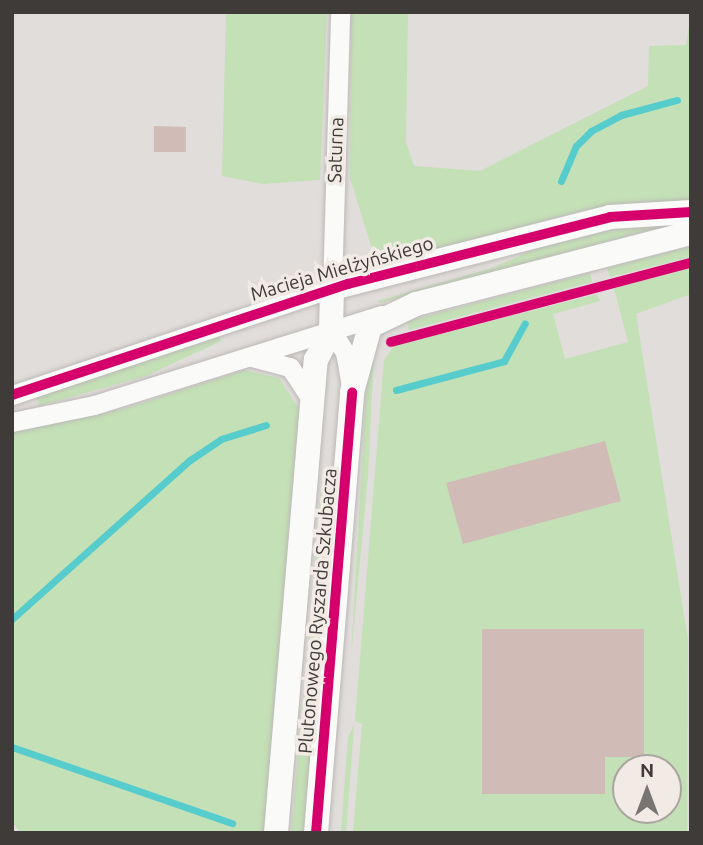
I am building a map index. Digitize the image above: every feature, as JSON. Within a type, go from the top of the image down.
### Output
[{"type":"street","name":"Saturna","points":[[332,288],[340,12]]},
{"type":"street","name":"Macieja Mielżyńskiego","points":[[12,395],[332,288],[610,217],[691,212]]},
{"type":"street","points":[[12,422],[227,363],[416,304],[691,233]]},
{"type":"street","name":"Macieja Mielżyńskiego","points":[[331,330],[332,288]]},
{"type":"street","name":"Plutonowego Ryszarda Szkubacza","points":[[316,833],[352,392],[370,326],[416,304]]},
{"type":"street","name":"Plutonowego Ryszarda Szkubacza","points":[[331,330],[345,352],[352,392]]},
{"type":"street","name":"Plutonowego Ryszarda Szkubacza","points":[[276,833],[316,360],[331,330]]},
{"type":"street","points":[[227,363],[279,361],[299,374],[314,403]]},
{"type":"green space","points":[[226,12],[327,12],[320,180],[263,184],[222,176]]},
{"type":"green space","points":[[351,12],[408,12],[406,142],[414,166],[480,171],[648,86],[649,46],[686,45],[691,12],[691,202],[641,202],[578,212],[400,259],[371,246],[350,178]]},
{"type":"green space","points":[[661,227],[380,303],[377,301],[492,268],[540,247],[621,228]]},
{"type":"green space","points":[[691,246],[691,257],[610,277],[607,268]]},
{"type":"green space","points":[[691,268],[691,294],[636,314],[688,640],[687,833],[353,833],[362,724],[355,721],[384,360],[394,346],[597,294],[600,301],[553,314],[565,359],[628,342],[614,288]]},
{"type":"green space","points":[[590,273],[592,282],[409,330],[407,321]]},
{"type":"green space","points":[[219,335],[221,341],[146,376],[39,406],[37,397]]},
{"type":"green space","points":[[374,350],[368,476],[351,657],[367,371]]},
{"type":"green space","points":[[244,370],[279,378],[301,412],[264,833],[21,833],[12,822],[12,430],[123,409]]},
{"type":"green space","points":[[322,474],[323,594],[318,665],[309,640]]},
{"type":"green space","points":[[304,687],[315,698],[304,833],[291,833]]},
{"type":"green space","points":[[354,725],[346,833],[341,833],[348,737]]},
{"type":"building","points":[[154,126],[186,127],[186,152],[154,152]]},
{"type":"building","points":[[605,441],[621,501],[463,544],[446,483]]},
{"type":"building","points":[[482,629],[644,629],[644,754],[612,754],[612,757],[605,757],[605,794],[482,794]]},
{"type":"waterway","points":[[561,181],[576,146],[591,131],[621,115],[677,100]]},
{"type":"waterway","points":[[396,390],[504,361],[525,323]]},
{"type":"waterway","points":[[12,619],[190,460],[221,439],[266,425]]},
{"type":"waterway","points":[[12,747],[232,823]]},
{"type":"cycle path","points":[[12,395],[348,284],[610,217],[691,212]]},
{"type":"cycle path","points":[[391,342],[691,263]]},
{"type":"cycle path","points":[[316,833],[352,392]]}]
